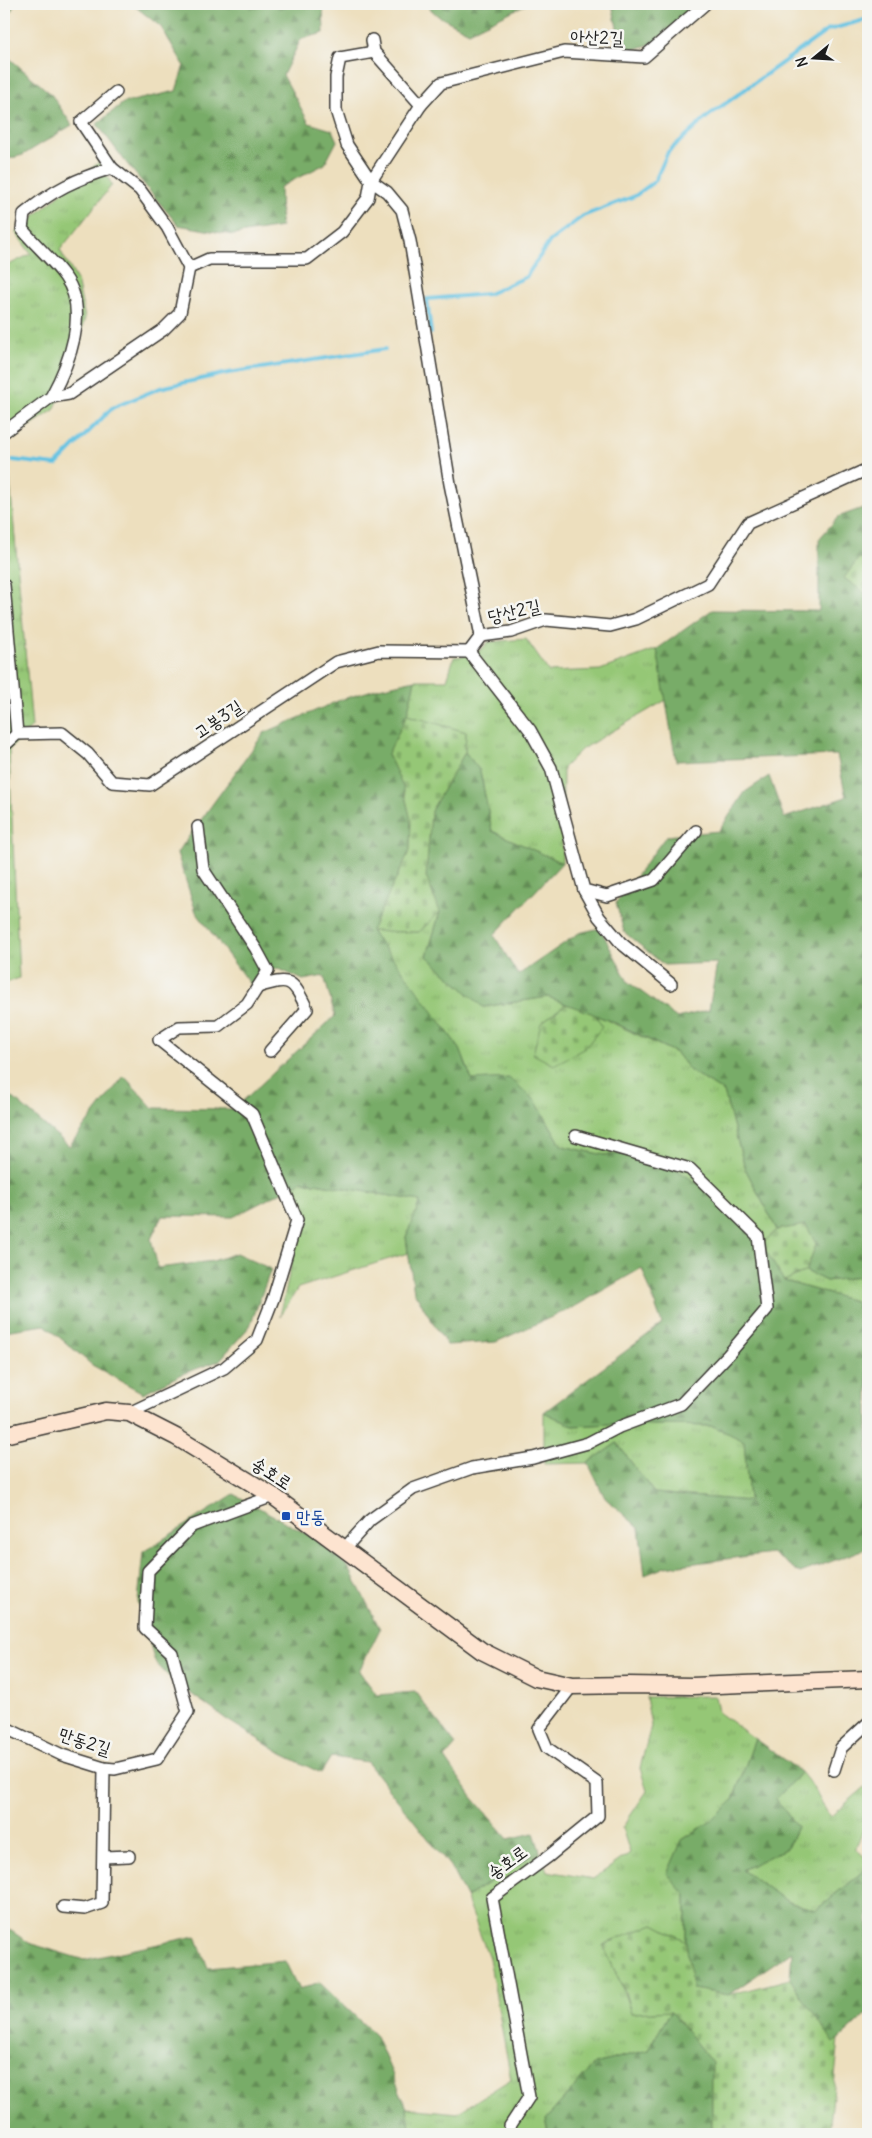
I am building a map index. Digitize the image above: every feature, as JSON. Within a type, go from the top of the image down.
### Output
[{"type":"main road","name":"송호로","points":[[4,1435],[106,1411],[129,1413],[176,1436],[273,1496],[482,1651],[536,1678],[572,1686],[692,1686],[868,1679]]},
{"type":"street","name":"아산2길","points":[[189,268],[209,259],[307,260],[342,232],[368,198],[372,181],[422,105],[440,83],[564,52],[644,57],[705,4]]},
{"type":"street","points":[[422,105],[373,46],[340,58],[336,77],[336,110],[347,145],[372,181],[387,192],[402,210],[410,241],[450,484],[481,636]]},
{"type":"street","points":[[4,432],[52,397],[69,394],[163,330],[180,313],[189,268],[167,227],[140,190],[112,168],[81,122],[116,92]]},
{"type":"street","points":[[52,397],[65,371],[76,330],[75,299],[66,278],[22,229],[24,214],[48,195],[84,176],[112,168]]},
{"type":"street","name":"당산2길","points":[[469,652],[481,636],[510,632],[546,620],[610,626],[636,619],[708,584],[748,523],[868,469]]},
{"type":"street","points":[[4,585],[18,734],[4,746]]},
{"type":"street","name":"고봉3길","points":[[18,734],[62,733],[88,754],[112,782],[150,786],[336,662],[379,651],[469,652]]},
{"type":"street","points":[[469,652],[530,730],[551,768],[584,890],[599,917],[621,944],[671,984]]},
{"type":"street","points":[[129,1413],[224,1368],[257,1340],[273,1299],[297,1220],[252,1114],[160,1040],[179,1028],[218,1026],[247,1004],[268,970],[203,869],[198,827]]},
{"type":"street","points":[[584,890],[606,896],[654,880],[696,832]]},
{"type":"street","points":[[258,987],[282,980],[292,984],[307,1009],[270,1051]]},
{"type":"street","points":[[345,1548],[370,1520],[413,1489],[472,1468],[534,1458],[588,1443],[619,1427],[681,1404],[728,1355],[767,1309],[758,1236],[690,1169],[576,1136]]},
{"type":"street","name":"만동2길","points":[[4,1727],[62,1755],[104,1768],[115,1770],[157,1758],[188,1712],[172,1653],[145,1628],[148,1571],[192,1526],[273,1496]]},
{"type":"street","name":"송호로","points":[[510,2126],[528,2097],[492,1898],[550,1856],[598,1816],[597,1783],[547,1748],[539,1729],[572,1686]]},
{"type":"street","points":[[834,1770],[841,1748],[868,1723]]},
{"type":"street","points":[[63,1907],[85,1909],[102,1903],[104,1768]]},
{"type":"street","points":[[104,1857],[129,1856]]},
{"type":"green space","points":[[4,4],[15,4],[9,15],[8,57],[51,94],[72,125],[23,155],[4,160]]},
{"type":"green space","points":[[132,4],[323,4],[324,33],[301,39],[283,75],[309,123],[332,130],[337,141],[325,164],[280,187],[281,227],[233,235],[178,225],[97,124],[123,103],[176,91],[184,65],[161,27]]},
{"type":"green space","points":[[425,4],[527,4],[469,32],[438,16]]},
{"type":"green space","points":[[612,4],[697,4],[654,43],[629,51],[620,42]]},
{"type":"green space","points":[[99,162],[112,185],[60,250],[77,280],[85,318],[64,388],[54,410],[4,443],[4,267],[31,254],[15,232]]},
{"type":"green space","points":[[4,449],[9,471],[32,727],[9,750],[19,978],[4,984]]},
{"type":"green space","points":[[868,506],[868,561],[859,558],[844,578],[868,595],[868,1276],[826,1281],[806,1271],[816,1244],[806,1225],[777,1230],[745,1168],[724,1092],[689,1070],[676,1053],[613,1022],[548,997],[483,1007],[427,956],[440,912],[426,877],[431,811],[465,752],[480,771],[492,831],[562,863],[494,935],[518,975],[579,933],[600,928],[628,982],[677,1018],[709,1010],[717,963],[664,965],[624,932],[616,903],[666,836],[719,831],[745,792],[769,776],[784,818],[846,797],[837,755],[676,761],[657,649],[712,610],[819,611],[819,539],[838,517]]},
{"type":"green space","points":[[859,558],[868,561],[868,595],[844,578]]},
{"type":"green space","points":[[526,639],[549,672],[600,670],[657,649],[666,700],[582,749],[563,768],[562,863],[492,831],[480,771],[465,752],[466,732],[407,715],[415,680],[447,680],[454,657],[474,654],[488,642]]},
{"type":"green space","points":[[415,680],[407,715],[388,754],[403,787],[411,820],[410,850],[371,931],[410,980],[460,1049],[472,1080],[509,1078],[535,1100],[562,1146],[604,1155],[651,1153],[746,1215],[784,1281],[868,1305],[868,1548],[800,1573],[772,1553],[665,1567],[645,1575],[639,1528],[605,1498],[588,1463],[617,1443],[654,1493],[749,1501],[744,1441],[713,1426],[610,1424],[573,1426],[544,1412],[662,1324],[642,1268],[574,1307],[496,1342],[447,1345],[414,1292],[406,1237],[420,1201],[303,1181],[233,1217],[162,1216],[151,1239],[158,1268],[213,1261],[236,1253],[271,1269],[250,1326],[219,1361],[187,1372],[143,1393],[92,1365],[45,1325],[4,1331],[4,1090],[69,1146],[124,1076],[153,1108],[234,1109],[335,1016],[324,976],[303,980],[277,968],[251,986],[196,912],[177,853],[264,733],[340,700],[379,688]]},
{"type":"green space","points":[[407,715],[466,732],[465,752],[431,811],[426,877],[440,912],[419,932],[371,931],[410,850],[411,820],[403,787],[388,754]]},
{"type":"green space","points":[[440,912],[427,956],[483,1007],[548,997],[566,1004],[541,1023],[601,1027],[596,1015],[676,1053],[689,1070],[724,1092],[745,1168],[777,1230],[762,1244],[651,1153],[604,1155],[562,1146],[535,1100],[472,1081],[460,1049],[371,931],[419,932]]},
{"type":"green space","points":[[566,1004],[596,1015],[602,1027],[585,1048],[554,1065],[533,1054],[541,1023]]},
{"type":"green space","points":[[303,1181],[420,1201],[406,1237],[408,1253],[298,1288],[280,1317],[302,1214],[291,1187]]},
{"type":"green space","points":[[806,1225],[816,1244],[806,1271],[784,1281],[762,1244],[777,1230]]},
{"type":"green space","points":[[806,1271],[826,1281],[868,1276],[868,1305],[784,1281]]},
{"type":"green space","points":[[544,1412],[573,1426],[610,1424],[713,1426],[744,1440],[749,1501],[654,1493],[617,1443],[588,1463],[544,1464]]},
{"type":"green space","points":[[234,1494],[323,1543],[349,1568],[380,1629],[359,1671],[377,1695],[415,1692],[456,1745],[445,1758],[472,1797],[508,1839],[534,1833],[540,1851],[466,1897],[450,1866],[367,1762],[331,1757],[321,1773],[282,1754],[226,1719],[172,1680],[155,1662],[138,1601],[143,1552]]},
{"type":"green space","points":[[715,1696],[718,1712],[755,1739],[733,1800],[713,1820],[682,1840],[686,1895],[686,1941],[654,1924],[603,1946],[621,1984],[631,2013],[671,2011],[648,2050],[595,2064],[545,2120],[549,2134],[411,2134],[407,2108],[457,2113],[511,2079],[489,1958],[466,1897],[540,1851],[547,1871],[593,1879],[630,1853],[622,1828],[647,1791],[640,1768],[651,1726],[646,1697]]},
{"type":"green space","points":[[755,1739],[801,1772],[776,1799],[797,1827],[787,1848],[742,1870],[788,1902],[816,1910],[868,1867],[868,2013],[834,2044],[790,1979],[792,1951],[728,1995],[692,1989],[686,1941],[686,1895],[667,1874],[682,1840],[713,1820],[733,1800]]},
{"type":"green space","points":[[801,1772],[812,1786],[830,1817],[865,1787],[868,1789],[868,1822],[855,1848],[868,1860],[868,1867],[816,1910],[788,1902],[741,1870],[787,1848],[797,1827],[776,1799]]},
{"type":"green space","points":[[654,1924],[686,1941],[692,1989],[728,1995],[790,1979],[834,2043],[839,2039],[829,2134],[712,2134],[712,2063],[671,2011],[631,2013],[625,1992],[603,1945]]},
{"type":"green space","points":[[4,1926],[29,1943],[84,1960],[196,1936],[208,1968],[285,1961],[299,1990],[319,1982],[376,2036],[407,2108],[411,2134],[9,2134],[4,2128]]},
{"type":"green space","points":[[671,2011],[712,2063],[712,2134],[549,2134],[545,2120],[595,2064],[648,2050]]},
{"type":"waterway","points":[[431,333],[427,299],[488,294],[526,277],[550,241],[583,216],[635,196],[655,181],[668,152],[708,116],[828,30],[868,19]]},
{"type":"waterway","points":[[13,460],[56,465],[112,408],[160,388],[228,373],[385,349]]},
{"type":"place","name":"만동","points":[[286,1516]]}]
